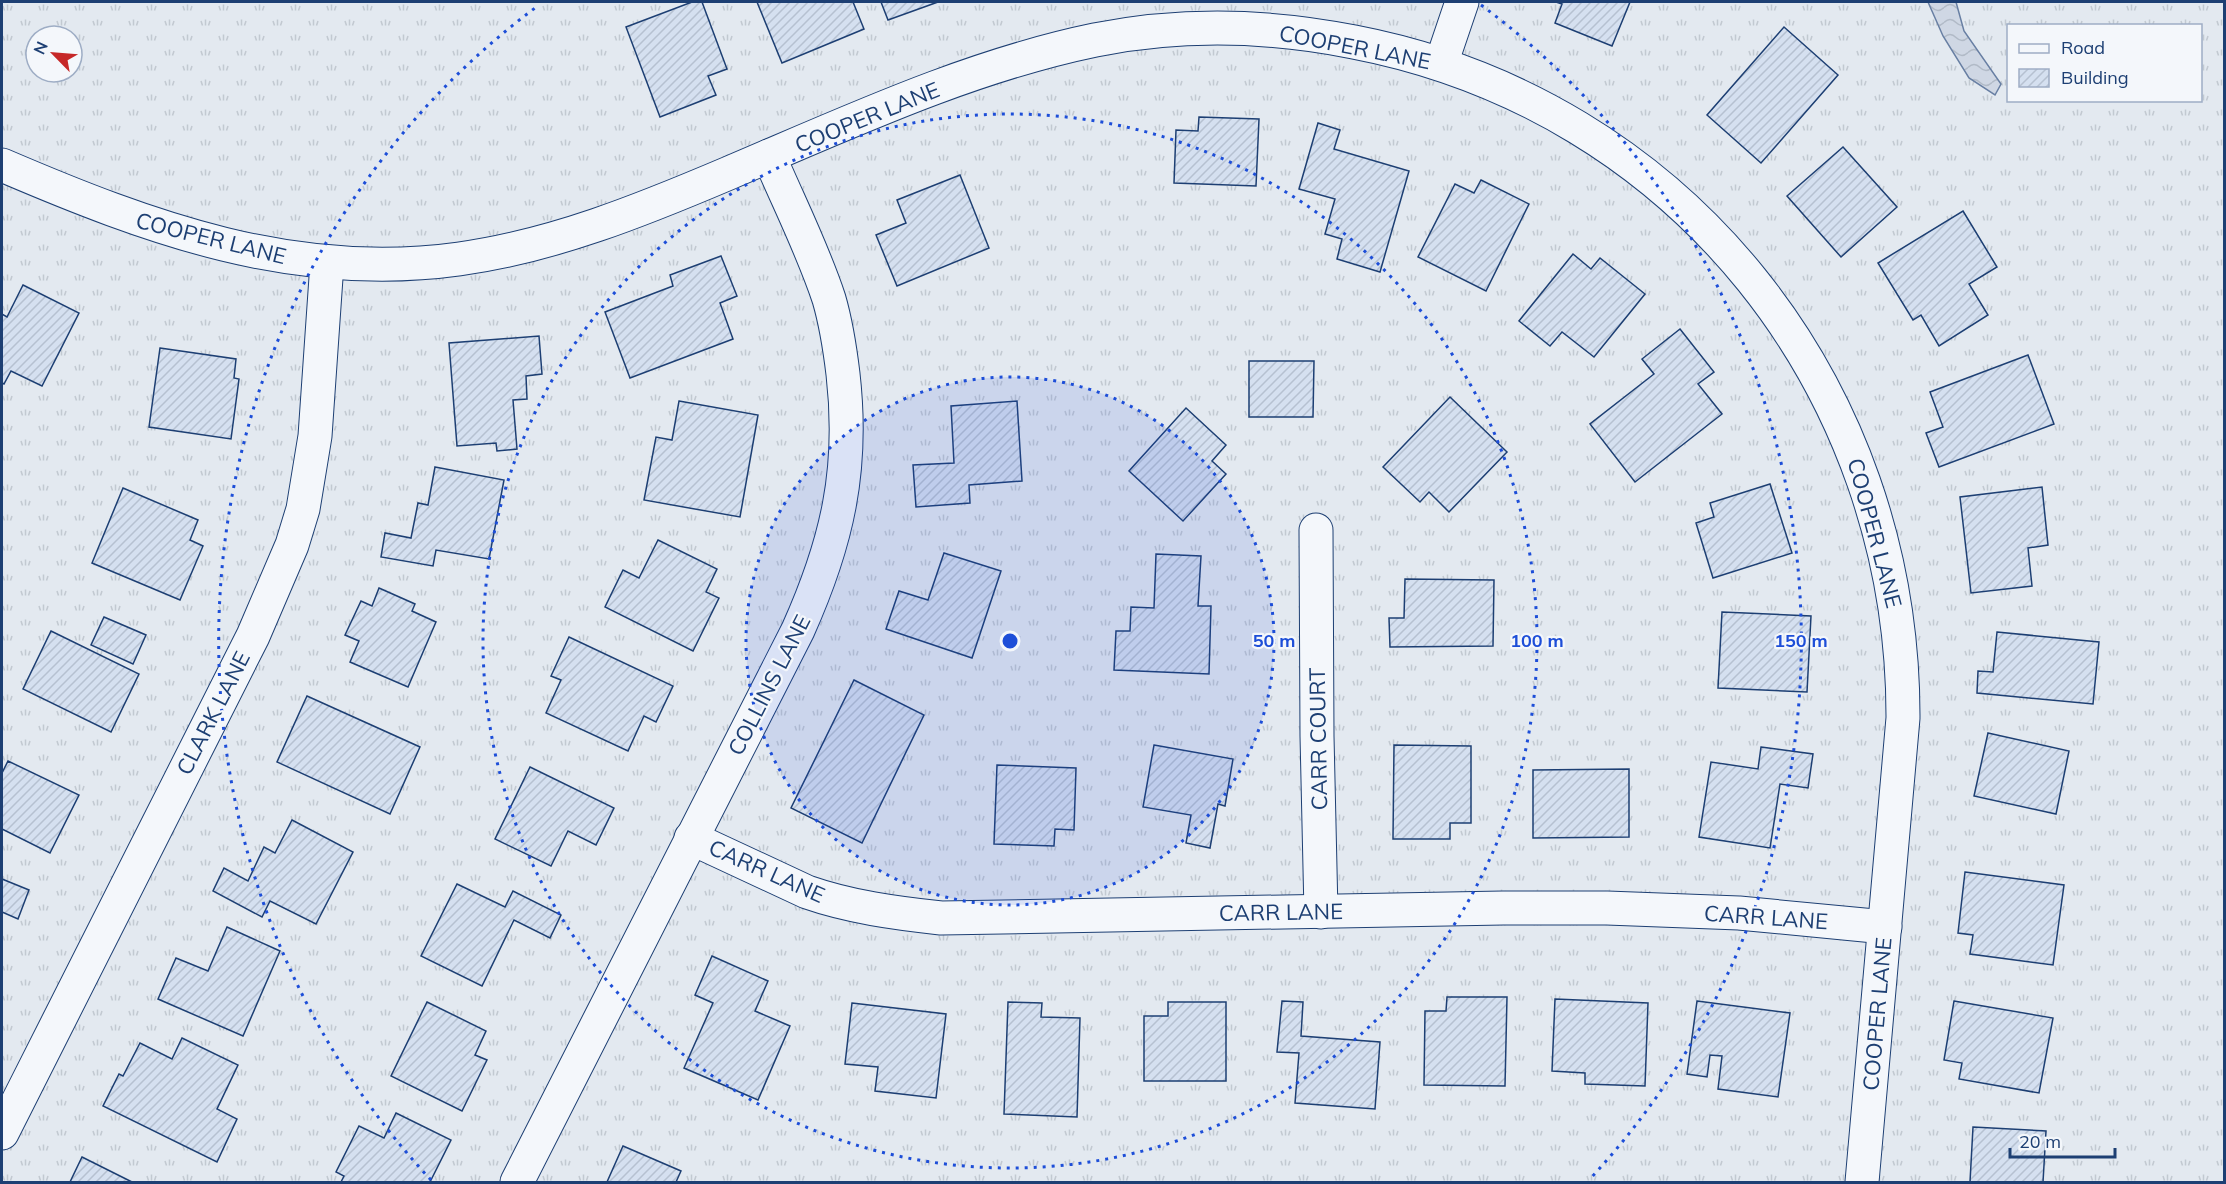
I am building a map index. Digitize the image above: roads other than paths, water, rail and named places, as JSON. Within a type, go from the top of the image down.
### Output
[{"type":"street","points":[[1441,64],[1462,2]]},
{"type":"street","name":"COOPER LANE","points":[[2,165],[115,212],[187,236],[262,254],[327,263],[424,263],[522,248],[626,215],[830,130],[988,69],[1064,47],[1145,32],[1240,27],[1289,31],[1391,49],[1477,77],[1540,105],[1609,148],[1668,192],[1718,241],[1765,296],[1787,327],[1826,393],[1856,458],[1867,489],[1898,619],[1904,685],[1904,718],[1862,1182]]},
{"type":"street","name":"COLLINS LANE","points":[[517,1182],[798,630],[831,545],[844,490],[847,425],[836,328],[817,267],[769,156]]},
{"type":"street","name":"CLARK LANE","points":[[2,1133],[253,636],[292,545],[305,499],[315,436],[327,263]]},
{"type":"street","name":"CARR COURT","points":[[1316,530],[1321,912]]},
{"type":"street","name":"CARR LANE","points":[[691,838],[807,892],[844,903],[892,913],[963,918],[1607,908],[1739,913],[1885,927]]},
{"type":"water","points":[[1928,2],[1956,2],[1964,31],[2001,84],[1995,95],[1969,78],[1943,36]]}]
